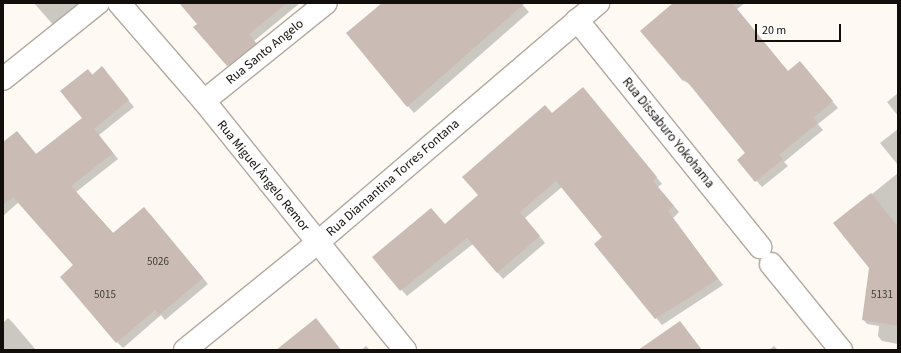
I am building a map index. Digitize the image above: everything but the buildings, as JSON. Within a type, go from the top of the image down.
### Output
[{"type":"street","points":[[3,79],[98,3]]},
{"type":"street","name":"Rua Miguel Ângelo Remor","points":[[119,3],[204,101],[317,243],[405,350]]},
{"type":"street","name":"Rua Santo Angelo","points":[[204,101],[326,3]]},
{"type":"street","name":"Rua Diamantina Torres Fontana","points":[[185,350],[317,243],[598,3]]},
{"type":"street","name":"Rua Dissaburo Yokohama","points":[[577,20],[841,350]]}]
